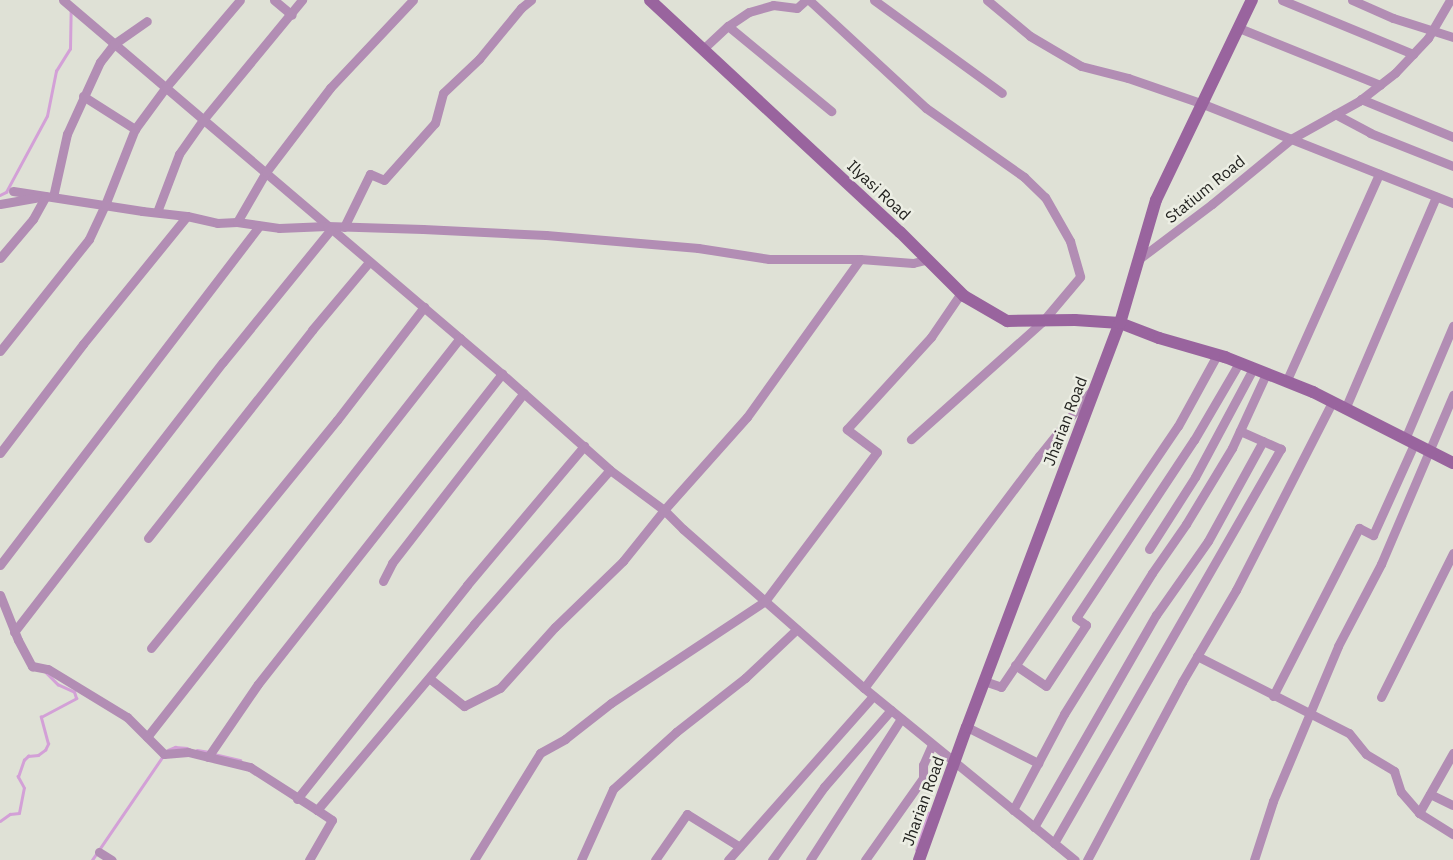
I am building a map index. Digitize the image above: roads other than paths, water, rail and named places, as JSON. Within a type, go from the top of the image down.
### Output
[{"type":"main road","name":"Ilyasi Road","points":[[650,0],[929,259],[961,293],[1007,321],[1042,322],[1075,320],[1120,323],[1159,338],[1217,355],[1286,382],[1345,408],[1453,463]]},
{"type":"main road","name":"Jharian Road","points":[[919,860],[966,727],[1120,323],[1156,200],[1252,0]]},
{"type":"street","points":[[63,0],[524,392],[610,470],[664,510],[864,688],[1070,858]]},
{"type":"street","points":[[0,351],[89,239],[105,205],[135,129],[166,88],[240,0]]},
{"type":"street","points":[[274,0],[292,15]]},
{"type":"street","points":[[157,212],[179,154],[203,120],[292,15],[302,0]]},
{"type":"street","points":[[237,222],[266,172],[330,88],[413,0]]},
{"type":"street","points":[[344,227],[370,174],[384,180],[435,124],[443,93],[479,59],[521,8],[531,0]]},
{"type":"street","points":[[702,49],[728,26],[749,12],[773,5],[797,8],[808,0],[926,108],[1024,177],[1045,197],[1070,241],[1080,277],[1042,322],[911,439]]},
{"type":"street","points":[[874,0],[1002,93]]},
{"type":"street","points":[[987,0],[1030,36],[1081,66],[1128,78],[1203,104],[1453,203]]},
{"type":"street","points":[[1282,0],[1413,54]]},
{"type":"street","points":[[1352,0],[1432,31],[1453,37]]},
{"type":"street","name":"Statium Road","points":[[1137,260],[1212,204],[1291,140],[1361,99],[1395,73],[1449,11],[1450,0]]},
{"type":"street","points":[[0,258],[50,196],[67,134],[100,62],[114,44],[147,21]]},
{"type":"street","points":[[728,26],[832,111]]},
{"type":"street","points":[[1240,28],[1380,85]]},
{"type":"street","points":[[83,96],[135,129]]},
{"type":"street","points":[[1361,99],[1453,138]]},
{"type":"street","points":[[1335,114],[1370,133],[1453,166]]},
{"type":"street","points":[[1286,382],[1378,174]]},
{"type":"street","points":[[13,191],[187,216],[217,223],[237,222],[258,226],[344,227],[546,235],[698,248],[769,259],[860,259],[913,263],[929,259]]},
{"type":"street","points":[[0,204],[50,196]]},
{"type":"street","points":[[1345,408],[1436,197]]},
{"type":"street","points":[[0,453],[83,344],[187,216]]},
{"type":"street","points":[[0,565],[258,226]]},
{"type":"street","points":[[14,632],[329,228]]},
{"type":"street","points":[[429,678],[464,706],[500,688],[556,627],[623,561],[664,510],[747,417],[860,259]]},
{"type":"street","points":[[148,538],[312,330],[369,262]]},
{"type":"street","points":[[474,860],[540,753],[565,739],[611,703],[765,601],[877,452],[847,429],[932,337],[961,293]]},
{"type":"street","points":[[151,648],[337,420],[424,308]]},
{"type":"street","points":[[1274,696],[1359,528],[1373,535],[1453,326]]},
{"type":"street","points":[[147,737],[460,338]]},
{"type":"street","points":[[984,680],[1001,686],[1178,426],[1217,355]]},
{"type":"street","points":[[1015,665],[1046,686],[1086,625],[1076,618],[1194,440],[1239,363]]},
{"type":"street","points":[[1149,549],[1195,477],[1253,369]]},
{"type":"street","points":[[208,757],[258,684],[502,374]]},
{"type":"street","points":[[1013,810],[1064,714],[1152,573],[1186,524],[1240,431],[1266,374]]},
{"type":"street","points":[[864,688],[1039,456],[1097,383]]},
{"type":"street","points":[[383,581],[392,564],[524,392]]},
{"type":"street","points":[[1254,860],[1273,801],[1338,646],[1381,564],[1453,395]]},
{"type":"street","points":[[1087,860],[1197,656],[1236,590],[1332,402]]},
{"type":"street","points":[[1054,843],[1281,450],[1240,431]]},
{"type":"street","points":[[1034,827],[1151,624],[1208,541],[1263,441]]},
{"type":"street","points":[[297,799],[467,585],[584,446]]},
{"type":"street","points":[[317,810],[610,470]]},
{"type":"street","points":[[1381,697],[1453,553]]},
{"type":"street","points":[[0,595],[14,632],[32,666],[48,668],[127,717],[164,754],[188,752],[250,767],[332,820],[309,860]]},
{"type":"street","points":[[581,860],[613,789],[676,732],[745,678],[797,629]]},
{"type":"street","points":[[1197,656],[1349,733],[1366,754],[1394,771],[1401,792],[1419,813],[1453,834]]},
{"type":"street","points":[[728,860],[874,696]]},
{"type":"street","points":[[772,860],[824,787],[891,710]]},
{"type":"street","points":[[810,860],[901,719]]},
{"type":"street","points":[[966,727],[1038,763]]},
{"type":"street","points":[[865,860],[923,778],[923,765],[932,745]]},
{"type":"street","points":[[1419,813],[1453,753]]},
{"type":"street","points":[[1430,794],[1453,805]]},
{"type":"street","points":[[655,860],[687,814],[740,847]]},
{"type":"street","points":[[99,852],[112,860]]},
{"type":"waterway","points":[[0,195],[6,192],[47,116],[56,71],[70,49],[71,10]]},
{"type":"waterway","points":[[0,821],[10,814],[19,813],[24,788],[18,777],[24,760],[28,756],[38,755],[45,750],[48,744],[41,717],[76,698],[74,692],[58,685],[45,672]]},
{"type":"waterway","points":[[168,750],[175,747],[187,748]]},
{"type":"waterway","points":[[197,750],[209,752]]},
{"type":"waterway","points":[[214,754],[240,760]]},
{"type":"waterway","points":[[92,860],[163,756]]},
{"type":"waterway","points":[[916,850],[929,813]]}]
